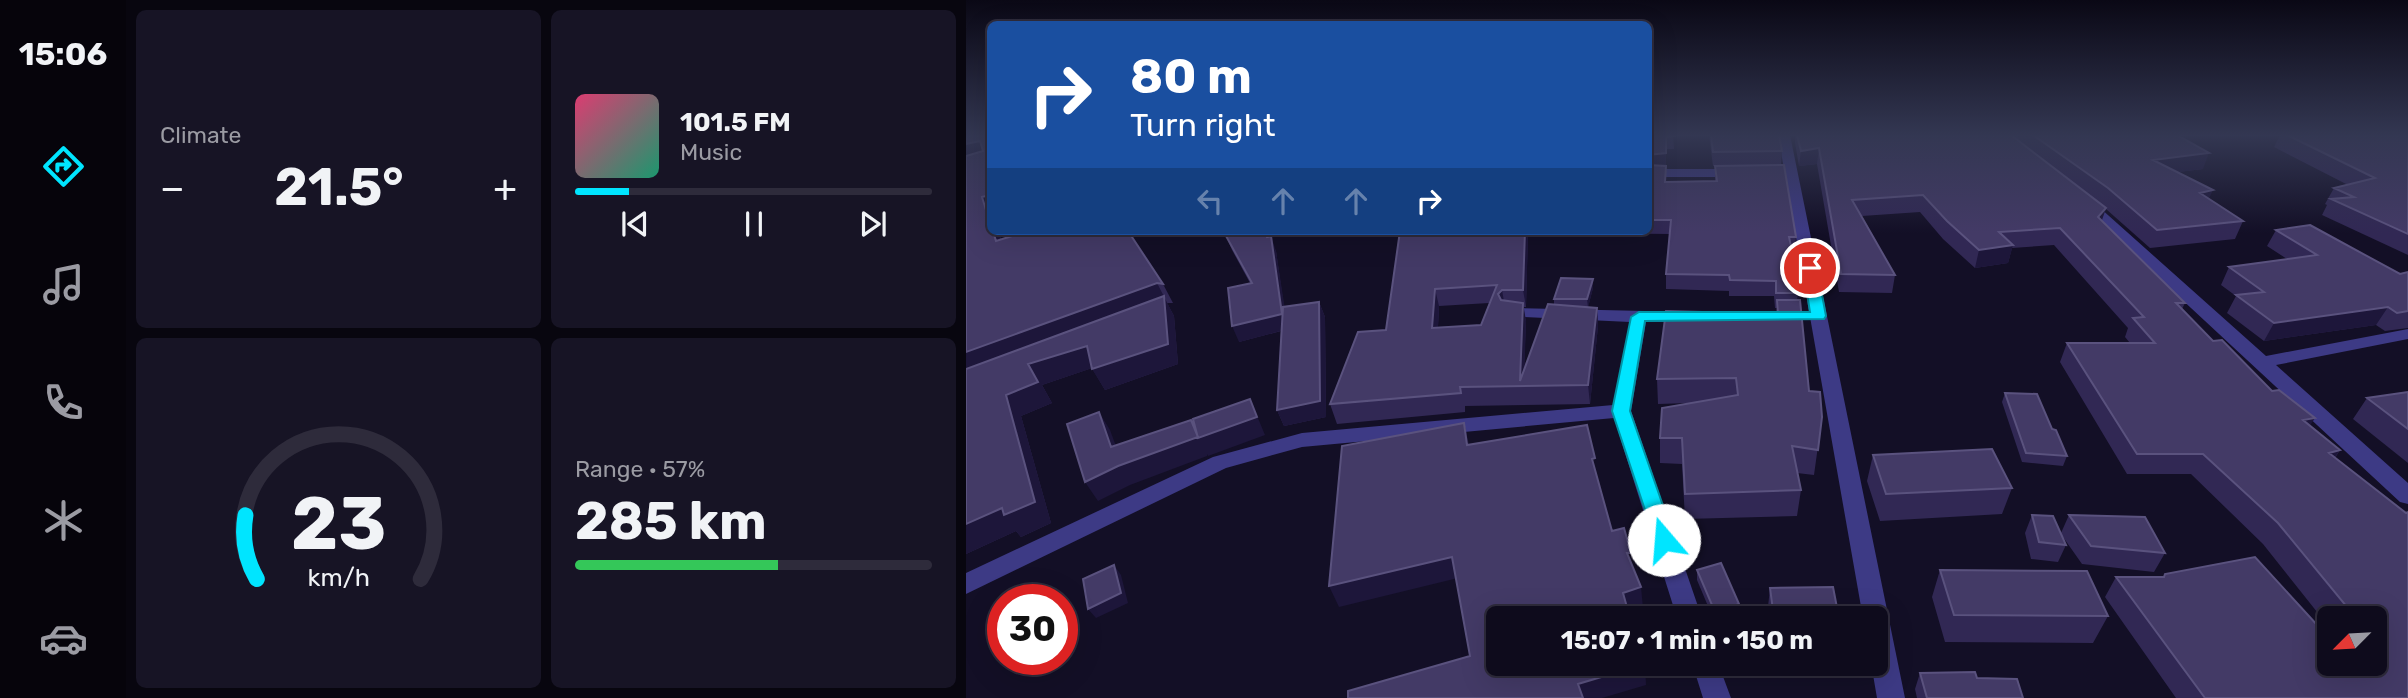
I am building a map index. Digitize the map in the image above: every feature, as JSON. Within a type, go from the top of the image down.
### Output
[{"type":"street","points":[[1785,168],[1819,316],[1891,698]]},
{"type":"street","points":[[1652,173],[1753,173]]},
{"type":"street","points":[[2073,194],[2095,211],[2408,496]]},
{"type":"street","points":[[1511,313],[1714,317]]},
{"type":"street","points":[[1793,316],[1819,316]]},
{"type":"street","points":[[1639,317],[1621,411],[1686,606]]},
{"type":"street","points":[[2259,363],[2408,334]]},
{"type":"street","points":[[966,584],[1220,462],[1258,451],[1302,440],[1621,411]]},
{"type":"street","points":[[1709,676],[1717,698]]},
{"type":"building","points":[[966,168],[987,168],[987,196],[982,197],[987,213],[987,235],[994,235],[996,241],[1015,235],[1131,235],[1163,284],[1157,283],[966,352]]},
{"type":"building","points":[[1652,168],[1666,168],[1665,182],[1717,181],[1715,168],[1784,168],[1796,237],[1789,237],[1800,289],[1798,293],[1776,293],[1776,281],[1730,280],[1729,275],[1666,274],[1671,220],[1652,220]]},
{"type":"building","points":[[1822,168],[2053,168],[2106,208],[2098,217],[2185,303],[2176,303],[2213,341],[2222,340],[2272,391],[2279,390],[2315,418],[2303,420],[2340,450],[2329,453],[2408,512],[2408,698],[2205,698],[2116,577],[2164,577],[2165,574],[2255,557],[2317,625],[2317,676],[2387,676],[2387,606],[2346,606],[2278,523],[2203,454],[2137,454],[2067,343],[2155,343],[2133,318],[2144,317],[2060,228],[1999,232],[2013,245],[1979,250],[1923,195],[1852,200],[1895,275],[1841,274]]},
{"type":"building","points":[[2079,168],[2168,168],[2213,190],[2200,193],[2243,221],[2157,230],[2108,188]]},
{"type":"building","points":[[2354,168],[2408,168],[2408,234],[2331,199],[2354,197],[2334,188],[2375,178]]},
{"type":"building","points":[[2310,225],[2400,274],[2408,272],[2408,311],[2397,313],[2388,307],[2274,323],[2236,295],[2264,292],[2229,267],[2317,255],[2276,230]]},
{"type":"building","points":[[1399,235],[1525,235],[1523,290],[1502,290],[1498,294],[1501,300],[1523,303],[1520,381],[1548,304],[1597,308],[1588,385],[1460,387],[1461,393],[1330,404],[1358,332],[1386,330]],"holes":[[[1497,285],[1481,325],[1432,328],[1435,289]]]},
{"type":"building","points":[[1226,236],[1271,236],[1282,314],[1232,326],[1228,288],[1252,283]]},
{"type":"building","points":[[1561,278],[1593,279],[1587,299],[1554,299]]},
{"type":"building","points":[[1164,296],[1168,344],[1092,369],[1087,346],[1028,364],[1038,382],[1006,395],[1035,502],[1004,515],[1002,508],[966,524],[966,369]]},
{"type":"building","points":[[1777,300],[1800,300],[1809,391],[1820,392],[1822,417],[1818,450],[1792,446],[1801,490],[1685,494],[1682,438],[1660,438],[1662,408],[1738,395],[1736,378],[1657,379],[1666,311],[1778,314]]},
{"type":"building","points":[[1319,302],[1320,401],[1277,410],[1283,307]]},
{"type":"building","points":[[2408,392],[2408,429],[2367,398]]},
{"type":"building","points":[[2005,393],[2037,394],[2067,456],[2026,453]]},
{"type":"building","points":[[1250,399],[1257,417],[1198,438],[1193,419]]},
{"type":"building","points":[[1099,412],[1111,447],[1191,420],[1198,437],[1118,466],[1085,482],[1067,424]]},
{"type":"building","points":[[1464,423],[1467,445],[1587,425],[1595,458],[1592,459],[1612,531],[1624,528],[1631,553],[1627,553],[1641,587],[1623,593],[1627,606],[1486,606],[1486,676],[1605,676],[1578,684],[1583,698],[1348,698],[1348,691],[1470,656],[1452,557],[1329,586],[1342,446]]},
{"type":"building","points":[[1992,449],[2012,488],[1886,494],[1873,455]]},
{"type":"building","points":[[2032,515],[2053,516],[2066,545],[2039,542]]},
{"type":"building","points":[[2069,515],[2145,517],[2165,553],[2091,546]]},
{"type":"building","points":[[1721,563],[1739,604],[1712,606],[1697,570]]},
{"type":"building","points":[[1114,565],[1121,593],[1088,609],[1083,579]]},
{"type":"building","points":[[1940,570],[2087,571],[2108,616],[1954,615]]},
{"type":"building","points":[[1833,587],[1837,606],[1772,606],[1770,588]]},
{"type":"building","points":[[1975,672],[1977,678],[2017,679],[2023,698],[1927,698],[1920,673]]},
{"type":"route","points":[[1664,540],[1621,411],[1639,317],[1819,316],[1810,268]]}]
